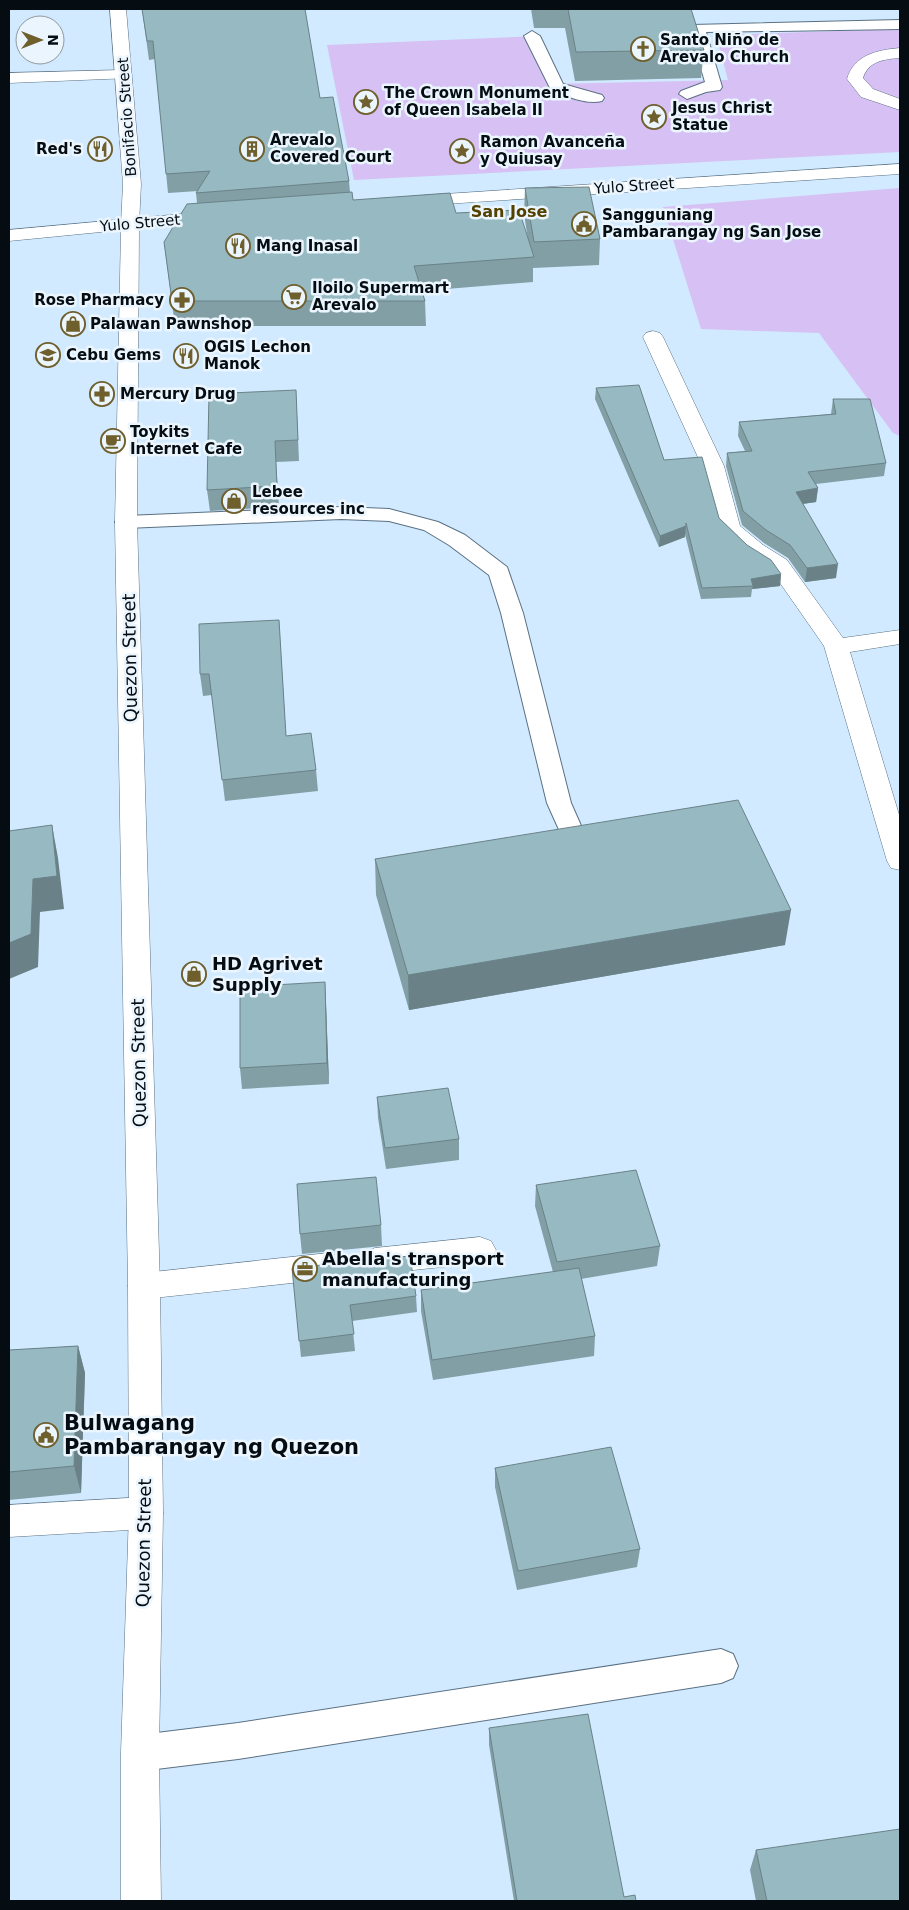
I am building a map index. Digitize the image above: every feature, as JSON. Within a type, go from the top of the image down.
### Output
[{"type":"main road","name":"Bonifacio Street","points":[[118,9],[132,184],[130,224]]},
{"type":"main road","points":[[900,53],[870,59],[860,65],[855,71],[855,78],[860,87],[867,93],[879,99],[900,105]]},
{"type":"main road","points":[[9,78],[124,75]]},
{"type":"main road","name":"Yulo Street","points":[[399,203],[900,169]]},
{"type":"main road","name":"Yulo Street","points":[[9,235],[234,215]]},
{"type":"main road","name":"Quezon Street","points":[[130,224],[126,522],[144,1286],[146,1513],[140,1753],[142,1901]]},
{"type":"main road","points":[[653,337],[713,466],[730,528],[755,550],[779,566],[836,645],[900,861]]},
{"type":"main road","points":[[836,645],[851,645],[900,637]]},
{"type":"main road","points":[[144,1286],[480,1250]]},
{"type":"main road","points":[[9,1521],[146,1513]]},
{"type":"lane","points":[[686,94],[704,87],[714,87],[697,28],[900,24]]},
{"type":"lane","points":[[532,36],[557,87],[571,93],[596,98]]},
{"type":"lane","points":[[126,522],[209,516],[341,512],[389,516],[431,526],[457,540],[499,572],[512,614],[559,803],[574,837]]},
{"type":"lane","points":[[140,1753],[238,1741],[721,1666]]},
{"type":"shaded area","points":[[900,29],[900,152],[354,180],[327,45],[538,36],[553,84],[728,80],[716,35]]},
{"type":"shaded area","points":[[900,188],[900,436],[893,433],[819,333],[701,329],[663,207]]},
{"type":"building","points":[[142,9],[305,9],[320,98],[333,97],[349,181],[196,193],[210,171],[166,174],[153,41],[147,41]]},
{"type":"building","points":[[568,9],[691,9],[704,50],[576,52]]},
{"type":"building","points":[[589,187],[600,239],[534,242],[525,188]]},
{"type":"building","points":[[352,192],[353,200],[450,193],[456,213],[519,210],[534,257],[414,266],[425,301],[172,301],[164,242],[187,204]]},
{"type":"building","points":[[639,385],[664,460],[702,457],[719,518],[747,545],[771,560],[781,574],[751,579],[753,586],[702,588],[686,523],[686,526],[660,536],[596,388]]},
{"type":"building","points":[[296,390],[298,440],[275,441],[277,486],[207,490],[209,394]]},
{"type":"building","points":[[833,399],[870,399],[886,463],[808,472],[818,488],[796,492],[838,564],[807,568],[790,545],[766,530],[743,511],[727,453],[752,451],[739,422],[836,414]]},
{"type":"building","points":[[279,620],[286,736],[311,733],[316,770],[222,780],[209,674],[200,674],[199,624]]},
{"type":"building","points":[[738,800],[791,910],[408,975],[375,859]]},
{"type":"building","points":[[52,825],[57,876],[33,879],[31,934],[9,943],[9,831]]},
{"type":"building","points":[[325,982],[327,1063],[240,1068],[240,987]]},
{"type":"building","points":[[448,1088],[459,1139],[385,1148],[377,1097]]},
{"type":"building","points":[[636,1170],[660,1246],[557,1262],[536,1185]]},
{"type":"building","points":[[376,1177],[381,1225],[300,1234],[297,1184]]},
{"type":"building","points":[[410,1256],[416,1296],[350,1305],[354,1334],[299,1341],[292,1268]]},
{"type":"building","points":[[579,1268],[595,1336],[432,1360],[421,1290]]},
{"type":"building","name":"Bulwagang Pambarangay ng Quezon","points":[[78,1346],[74,1466],[9,1472],[9,1350]]},
{"type":"building","points":[[611,1447],[640,1549],[518,1571],[495,1468]]},
{"type":"building","points":[[588,1714],[624,1897],[635,1895],[636,1901],[517,1901],[489,1728]]},
{"type":"building","points":[[900,1829],[900,1901],[767,1901],[756,1850]]},
{"type":"place","name":"Santo Niño de Arevalo Church","points":[[643,49]]},
{"type":"place","name":"The Crown Monument of Queen Isabela II","points":[[366,102]]},
{"type":"place","name":"Jesus Christ Statue","points":[[654,117]]},
{"type":"place","name":"Red's","points":[[100,149]]},
{"type":"place","name":"Arevalo Covered Court","points":[[252,149]]},
{"type":"place","name":"Ramon Avanceña y Quiusay","points":[[462,151]]},
{"type":"place","name":"Sangguniang Pambarangay ng San Jose","points":[[584,224]]},
{"type":"place","name":"Mang Inasal","points":[[238,246]]},
{"type":"place","name":"Iloilo Supermart Arevalo","points":[[294,297]]},
{"type":"place","name":"Rose Pharmacy","points":[[182,300]]},
{"type":"place","name":"Palawan Pawnshop","points":[[73,324]]},
{"type":"place","name":"Cebu Gems","points":[[48,355]]},
{"type":"place","name":"OGIS Lechon Manok","points":[[186,356]]},
{"type":"place","name":"Mercury Drug","points":[[102,394]]},
{"type":"place","name":"Toykits Internet Cafe","points":[[113,441]]},
{"type":"place","name":"Lebee resources inc","points":[[234,501]]},
{"type":"place","name":"HD Agrivet Supply","points":[[194,974]]},
{"type":"place","name":"Abella's transport manufacturing","points":[[305,1269]]},
{"type":"place","name":"Bulwagang Pambarangay ng Quezon","points":[[46,1435]]},
{"type":"district","name":"San Jose","points":[[509,211]]}]
